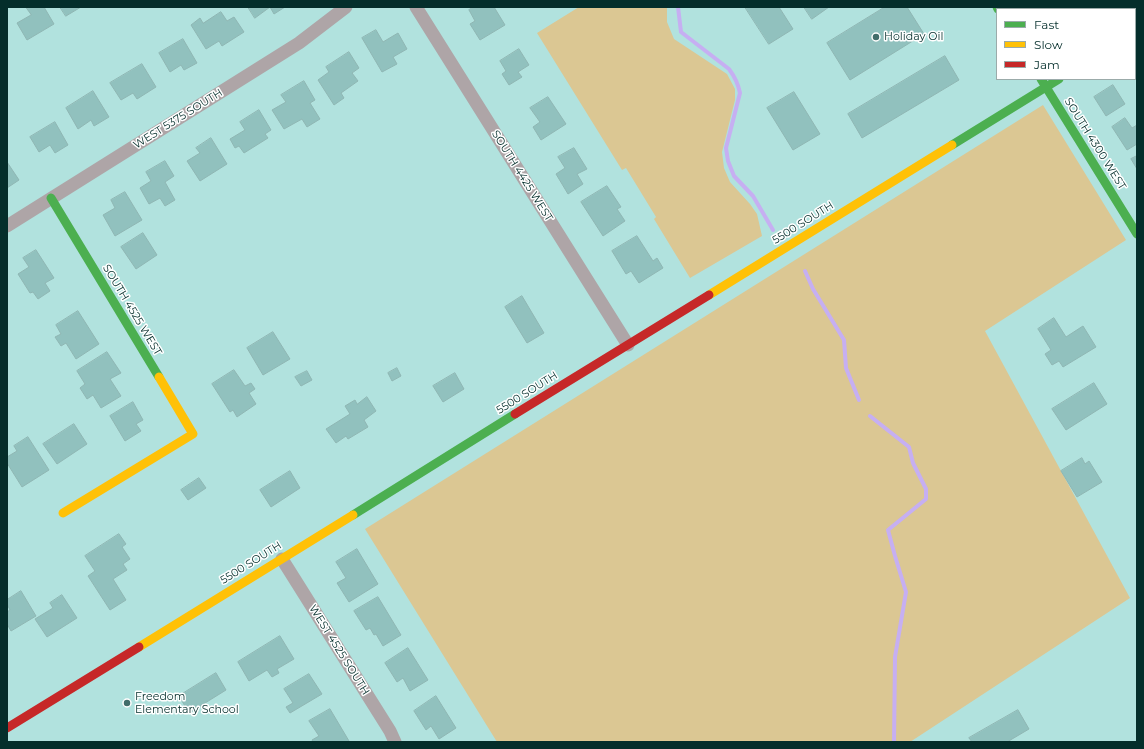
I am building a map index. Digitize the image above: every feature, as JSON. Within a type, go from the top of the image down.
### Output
[{"type":"main road","name":"5500 SOUTH","points":[[7,728],[628,345],[1044,83],[1055,80]]},
{"type":"main road","name":"SOUTH 4300 WEST","points":[[1044,83],[1137,234]]},
{"type":"main road","name":"SOUTH 4525 WEST","points":[[51,198],[193,434],[63,513]]},
{"type":"street","name":"WEST 5375 SOUTH","points":[[7,226],[299,43],[346,7]]},
{"type":"street","name":"SOUTH 4425 WEST","points":[[416,7],[628,345]]},
{"type":"street","name":"WEST 4525 SOUTH","points":[[282,559],[390,731],[395,742]]},
{"type":"shaded area","points":[[579,7],[667,7],[667,22],[674,39],[727,74],[735,89],[735,100],[722,152],[724,168],[730,182],[757,214],[762,236],[690,278],[654,219],[656,217],[626,168],[622,170],[537,33]]},
{"type":"shaded area","points":[[1043,105],[1126,240],[985,331],[1130,598],[910,742],[497,742],[365,529]]},
{"type":"building","points":[[26,7],[44,7],[54,24],[27,40],[17,23],[31,15]]},
{"type":"building","points":[[60,7],[81,7],[66,16]]},
{"type":"building","points":[[248,7],[270,7],[255,18]]},
{"type":"building","points":[[270,7],[285,7],[274,14]]},
{"type":"building","points":[[474,7],[494,7],[505,25],[480,40],[470,24],[475,21],[469,10]]},
{"type":"building","points":[[745,7],[779,7],[793,29],[769,44]]},
{"type":"building","points":[[804,7],[829,7],[812,19]]},
{"type":"building","points":[[885,7],[907,7],[924,34],[850,80],[827,43]]},
{"type":"building","points":[[1069,7],[1070,8],[1042,8]]},
{"type":"building","points":[[221,12],[227,21],[234,17],[244,32],[222,46],[219,41],[206,49],[191,25],[200,18],[203,23]]},
{"type":"building","points":[[376,30],[383,42],[398,33],[407,49],[393,57],[397,64],[382,72],[362,38]]},
{"type":"building","points":[[183,39],[197,63],[184,70],[181,65],[170,72],[159,53]]},
{"type":"building","points":[[519,49],[529,65],[518,72],[522,77],[509,85],[502,74],[506,71],[500,61]]},
{"type":"building","points":[[349,52],[359,68],[352,73],[358,81],[341,93],[344,98],[334,105],[318,80],[329,72],[326,67]]},
{"type":"building","points":[[945,56],[959,80],[862,138],[848,114]]},
{"type":"building","points":[[142,64],[156,87],[137,99],[133,93],[121,100],[110,83]]},
{"type":"building","points":[[304,81],[315,100],[310,103],[320,119],[307,127],[302,119],[284,129],[272,110],[286,102],[281,95]]},
{"type":"building","points":[[1113,85],[1125,104],[1106,116],[1094,97]]},
{"type":"building","points":[[93,91],[109,117],[94,126],[91,120],[78,129],[66,108]]},
{"type":"building","points":[[794,92],[820,134],[793,150],[767,108]]},
{"type":"building","points":[[548,97],[566,124],[541,140],[533,127],[540,122],[530,108]]},
{"type":"building","points":[[259,110],[271,130],[265,134],[268,138],[244,153],[239,146],[235,148],[230,139],[245,130],[240,122]]},
{"type":"building","points":[[1125,118],[1132,128],[1137,125],[1137,144],[1127,150],[1112,127]]},
{"type":"building","points":[[55,122],[68,145],[55,153],[50,145],[39,152],[30,137]]},
{"type":"building","points":[[211,138],[227,164],[200,181],[187,161],[200,153],[196,148]]},
{"type":"building","points":[[574,148],[587,169],[577,174],[583,184],[568,194],[556,174],[565,168],[558,157]]},
{"type":"building","points":[[1137,156],[1137,169],[1131,159]]},
{"type":"building","points":[[165,161],[174,176],[165,182],[175,200],[165,206],[160,198],[149,204],[140,188],[151,181],[146,172]]},
{"type":"building","points":[[7,162],[19,180],[7,188]]},
{"type":"building","points":[[607,186],[621,207],[617,209],[625,221],[603,236],[581,202]]},
{"type":"building","points":[[125,192],[142,220],[115,236],[103,215],[115,208],[111,200]]},
{"type":"building","points":[[143,233],[157,255],[136,269],[121,247]]},
{"type":"building","points":[[637,236],[653,261],[657,258],[663,268],[639,283],[631,271],[626,274],[612,251]]},
{"type":"building","points":[[36,250],[54,278],[45,283],[50,291],[38,299],[33,292],[30,293],[18,274],[29,267],[23,258]]},
{"type":"building","points":[[522,296],[544,333],[527,343],[505,307]]},
{"type":"building","points":[[78,311],[99,344],[76,359],[66,343],[61,346],[55,337],[61,334],[56,325]]},
{"type":"building","points":[[1054,318],[1066,337],[1083,326],[1096,347],[1063,367],[1059,361],[1052,365],[1045,354],[1051,350],[1038,329]]},
{"type":"building","points":[[273,332],[290,359],[263,375],[247,348]]},
{"type":"building","points":[[107,352],[121,373],[110,379],[121,396],[101,408],[93,395],[87,399],[80,388],[85,384],[77,371]]},
{"type":"building","points":[[397,368],[401,376],[392,381],[388,373]]},
{"type":"building","points":[[234,370],[245,386],[251,383],[255,389],[249,393],[256,404],[237,417],[233,410],[230,412],[212,384]]},
{"type":"building","points":[[307,371],[312,380],[301,386],[295,377]]},
{"type":"building","points":[[455,373],[464,389],[443,402],[433,386]]},
{"type":"building","points":[[1094,383],[1107,404],[1066,430],[1052,409]]},
{"type":"building","points":[[367,397],[376,411],[364,420],[368,427],[348,439],[346,436],[336,443],[326,429],[350,414],[345,406],[355,400],[357,404]]},
{"type":"building","points":[[133,402],[143,420],[136,424],[141,431],[125,441],[110,416]]},
{"type":"building","points":[[74,424],[87,444],[57,464],[43,444]]},
{"type":"building","points":[[28,437],[49,470],[22,487],[7,463],[7,457],[17,451],[14,446]]},
{"type":"building","points":[[1082,458],[1085,464],[1089,461],[1102,482],[1077,497],[1061,471]]},
{"type":"building","points":[[290,471],[300,488],[271,507],[260,490]]},
{"type":"building","points":[[199,478],[206,488],[188,500],[181,490]]},
{"type":"building","points":[[119,534],[126,544],[122,547],[130,559],[123,564],[127,570],[113,579],[126,600],[110,610],[88,576],[95,571],[85,556]]},
{"type":"building","points":[[357,549],[378,584],[349,602],[337,583],[346,578],[336,562]]},
{"type":"building","points":[[21,591],[36,616],[11,631],[7,624],[7,612],[10,610],[7,600]]},
{"type":"building","points":[[62,595],[77,618],[47,637],[35,619],[53,608],[50,603]]},
{"type":"building","points":[[378,597],[401,635],[383,646],[376,634],[374,635],[370,628],[366,630],[354,611]]},
{"type":"building","points":[[280,636],[294,659],[277,669],[279,673],[272,677],[267,670],[249,681],[238,662]]},
{"type":"building","points":[[408,648],[428,680],[410,691],[403,678],[397,682],[385,663]]},
{"type":"building","points":[[216,673],[226,690],[189,713],[179,696]]},
{"type":"building","points":[[309,674],[322,694],[290,713],[286,707],[293,703],[284,689]]},
{"type":"building","points":[[436,696],[456,728],[439,739],[431,726],[426,730],[414,711]]},
{"type":"building","points":[[330,709],[349,741],[313,742],[312,740],[319,736],[309,721]]},
{"type":"building","points":[[1018,710],[1029,729],[1007,742],[972,742],[969,738]]},
{"type":"waterway","points":[[678,7],[681,32],[729,69],[736,80],[740,93],[726,148],[728,161],[734,176],[753,196],[773,230]]},
{"type":"waterway","points":[[805,271],[813,289],[844,340],[846,368],[859,400]]},
{"type":"waterway","points":[[870,416],[909,447],[913,463],[926,489],[926,499],[888,530],[906,592],[895,657],[894,742]]},
{"type":"traffic: fast","points":[[1042,80],[1137,234]]},
{"type":"traffic: fast","points":[[952,145],[1057,80]]},
{"type":"traffic: fast","points":[[51,198],[159,377]]},
{"type":"traffic: fast","points":[[353,515],[515,414]]},
{"type":"traffic: slow","points":[[709,295],[952,145]]},
{"type":"traffic: slow","points":[[63,513],[193,434],[159,377]]},
{"type":"traffic: slow","points":[[139,647],[353,515]]},
{"type":"traffic: jam","points":[[515,414],[709,295]]},
{"type":"traffic: jam","points":[[7,728],[139,647]]},
{"type":"place","name":"Holiday Oil","points":[[876,37]]},
{"type":"place","name":"Freedom Elementary School","points":[[127,703]]}]
